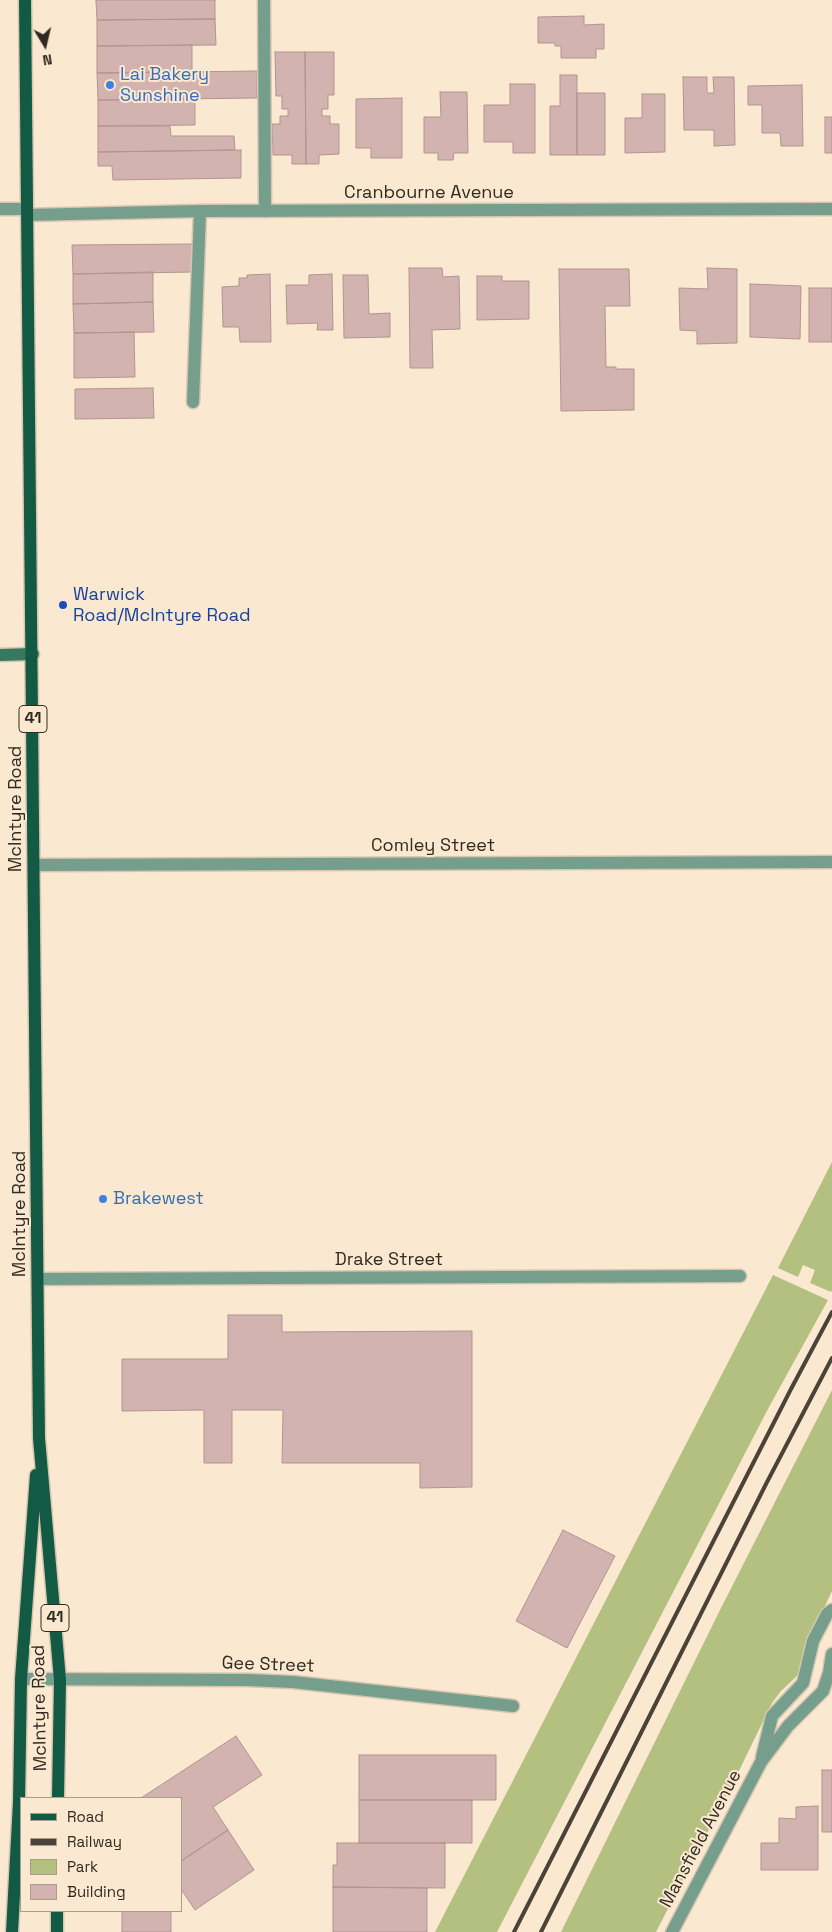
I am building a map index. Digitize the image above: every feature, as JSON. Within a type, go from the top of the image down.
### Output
[{"type":"main road","name":"McIntyre Road","points":[[25,0],[39,1438],[60,1680],[58,1797]]},
{"type":"main road","name":"McIntyre Road","points":[[12,1932],[21,1679],[39,1438]]},
{"type":"main road","points":[[57,1912],[57,1932]]},
{"type":"street","points":[[264,0],[265,211]]},
{"type":"street","name":"Cranbourne Avenue","points":[[0,209],[27,212],[832,209]]},
{"type":"street","points":[[193,402],[200,211]]},
{"type":"street","points":[[0,655],[32,654]]},
{"type":"street","name":"Comley Street","points":[[34,865],[832,862]]},
{"type":"street","name":"Drake Street","points":[[38,1279],[740,1276]]},
{"type":"street","name":"Mansfield Avenue","points":[[761,1762],[772,1716],[803,1683],[813,1641],[827,1614],[832,1610]]},
{"type":"street","name":"Mansfield Avenue","points":[[672,1932],[761,1762],[788,1726],[827,1693],[832,1654]]},
{"type":"street","name":"Gee Street","points":[[21,1679],[248,1680],[293,1682],[514,1706]]},
{"type":"street","points":[[803,1683],[827,1693]]},
{"type":"green space","points":[[832,1162],[831,1292],[810,1283],[815,1270],[803,1265],[798,1277],[778,1268]]},
{"type":"green space","points":[[773,1275],[828,1300],[769,1407],[497,1932],[435,1932]]},
{"type":"green space","points":[[832,1390],[832,1591],[815,1627],[800,1673],[781,1691],[772,1703],[656,1932],[561,1932],[720,1610]]},
{"type":"building","points":[[96,0],[215,0],[215,19],[97,20]]},
{"type":"building","points":[[584,16],[584,25],[604,24],[604,49],[596,49],[596,58],[561,58],[561,46],[555,46],[555,43],[538,43],[538,17]]},
{"type":"building","points":[[215,19],[216,45],[97,46],[97,20]]},
{"type":"building","points":[[192,45],[192,72],[97,73],[97,46]]},
{"type":"building","points":[[275,52],[305,52],[306,164],[292,164],[292,155],[273,155],[272,124],[280,124],[280,116],[288,116],[288,109],[282,109],[282,96],[276,96]]},
{"type":"building","points":[[305,52],[334,52],[334,95],[328,95],[328,109],[322,109],[322,116],[330,116],[330,124],[339,124],[339,154],[319,155],[319,164],[306,164]]},
{"type":"building","points":[[257,71],[257,98],[98,100],[97,73]]},
{"type":"building","points":[[560,75],[577,75],[577,155],[550,155],[550,106],[560,106]]},
{"type":"building","points":[[683,77],[707,77],[707,93],[714,93],[713,77],[734,77],[735,145],[714,146],[714,130],[684,130]]},
{"type":"building","points":[[510,84],[535,84],[535,153],[513,153],[513,142],[484,142],[484,105],[510,105]]},
{"type":"building","points":[[802,85],[803,146],[781,146],[780,133],[762,133],[762,105],[748,105],[748,86]]},
{"type":"building","points":[[440,92],[467,92],[468,153],[454,153],[453,160],[438,160],[438,153],[424,153],[424,117],[441,117]]},
{"type":"building","points":[[577,93],[605,93],[605,155],[577,155]]},
{"type":"building","points":[[642,94],[665,94],[665,152],[625,153],[625,118],[642,118]]},
{"type":"building","points":[[402,98],[402,158],[371,158],[371,148],[356,148],[356,99]]},
{"type":"building","points":[[195,99],[195,125],[98,126],[98,100]]},
{"type":"building","points":[[825,117],[832,117],[832,153],[825,153]]},
{"type":"building","points":[[98,126],[170,126],[171,136],[234,136],[235,150],[98,152]]},
{"type":"building","points":[[241,150],[241,178],[113,180],[112,166],[98,166],[98,152]]},
{"type":"building","points":[[193,244],[194,272],[73,274],[72,245]]},
{"type":"building","points":[[409,268],[442,268],[443,277],[459,276],[460,329],[432,330],[433,368],[410,368]]},
{"type":"building","points":[[707,268],[737,269],[737,343],[697,344],[697,331],[680,330],[679,288],[708,289]]},
{"type":"building","points":[[559,269],[629,269],[630,306],[605,306],[606,367],[634,369],[634,410],[561,411]]},
{"type":"building","points":[[153,272],[153,302],[73,304],[73,274]]},
{"type":"building","points":[[270,274],[271,342],[240,342],[239,327],[223,327],[222,287],[239,286],[239,278],[247,278],[247,275]]},
{"type":"building","points":[[332,274],[333,330],[317,330],[318,323],[287,324],[286,285],[309,285],[309,275]]},
{"type":"building","points":[[343,275],[368,275],[369,314],[390,313],[390,337],[344,338]]},
{"type":"building","points":[[477,276],[502,276],[502,281],[529,281],[529,319],[477,320]]},
{"type":"building","points":[[750,284],[801,286],[800,339],[750,337]]},
{"type":"building","points":[[809,288],[832,288],[832,342],[809,342]]},
{"type":"building","points":[[153,302],[154,332],[74,333],[73,304]]},
{"type":"building","points":[[134,332],[135,377],[74,378],[74,333]]},
{"type":"building","points":[[153,388],[154,418],[75,419],[75,389]]},
{"type":"building","points":[[228,1315],[282,1315],[282,1332],[472,1331],[472,1487],[420,1488],[420,1463],[282,1463],[283,1410],[232,1410],[232,1463],[204,1463],[204,1410],[122,1411],[122,1359],[228,1359]]},
{"type":"building","points":[[563,1530],[615,1556],[567,1648],[516,1621]]},
{"type":"building","points":[[236,1736],[262,1775],[213,1807],[228,1830],[182,1860],[182,1797],[143,1797]]},
{"type":"building","points":[[359,1755],[496,1755],[496,1800],[359,1800]]},
{"type":"building","points":[[822,1770],[832,1770],[832,1832],[822,1832]]},
{"type":"building","points":[[359,1800],[472,1800],[472,1843],[359,1843]]},
{"type":"building","points":[[818,1806],[818,1870],[761,1870],[761,1843],[779,1843],[779,1818],[796,1819],[796,1807]]},
{"type":"building","points":[[228,1830],[254,1870],[195,1910],[182,1890],[182,1860]]},
{"type":"building","points":[[337,1843],[445,1843],[445,1888],[333,1887],[333,1865],[337,1865]]},
{"type":"building","points":[[333,1887],[427,1888],[427,1932],[333,1932]]},
{"type":"building","points":[[122,1912],[171,1912],[171,1932],[122,1932]]},
{"type":"railway","points":[[514,1932],[832,1312]]},
{"type":"railway","points":[[541,1932],[766,1484],[832,1358]]},
{"type":"place","name":"Lai Bakery Sunshine","points":[[110,85]]},
{"type":"place","name":"Warwick Road/McIntyre Road","points":[[63,605]]},
{"type":"place","name":"Brakewest","points":[[103,1199]]}]
